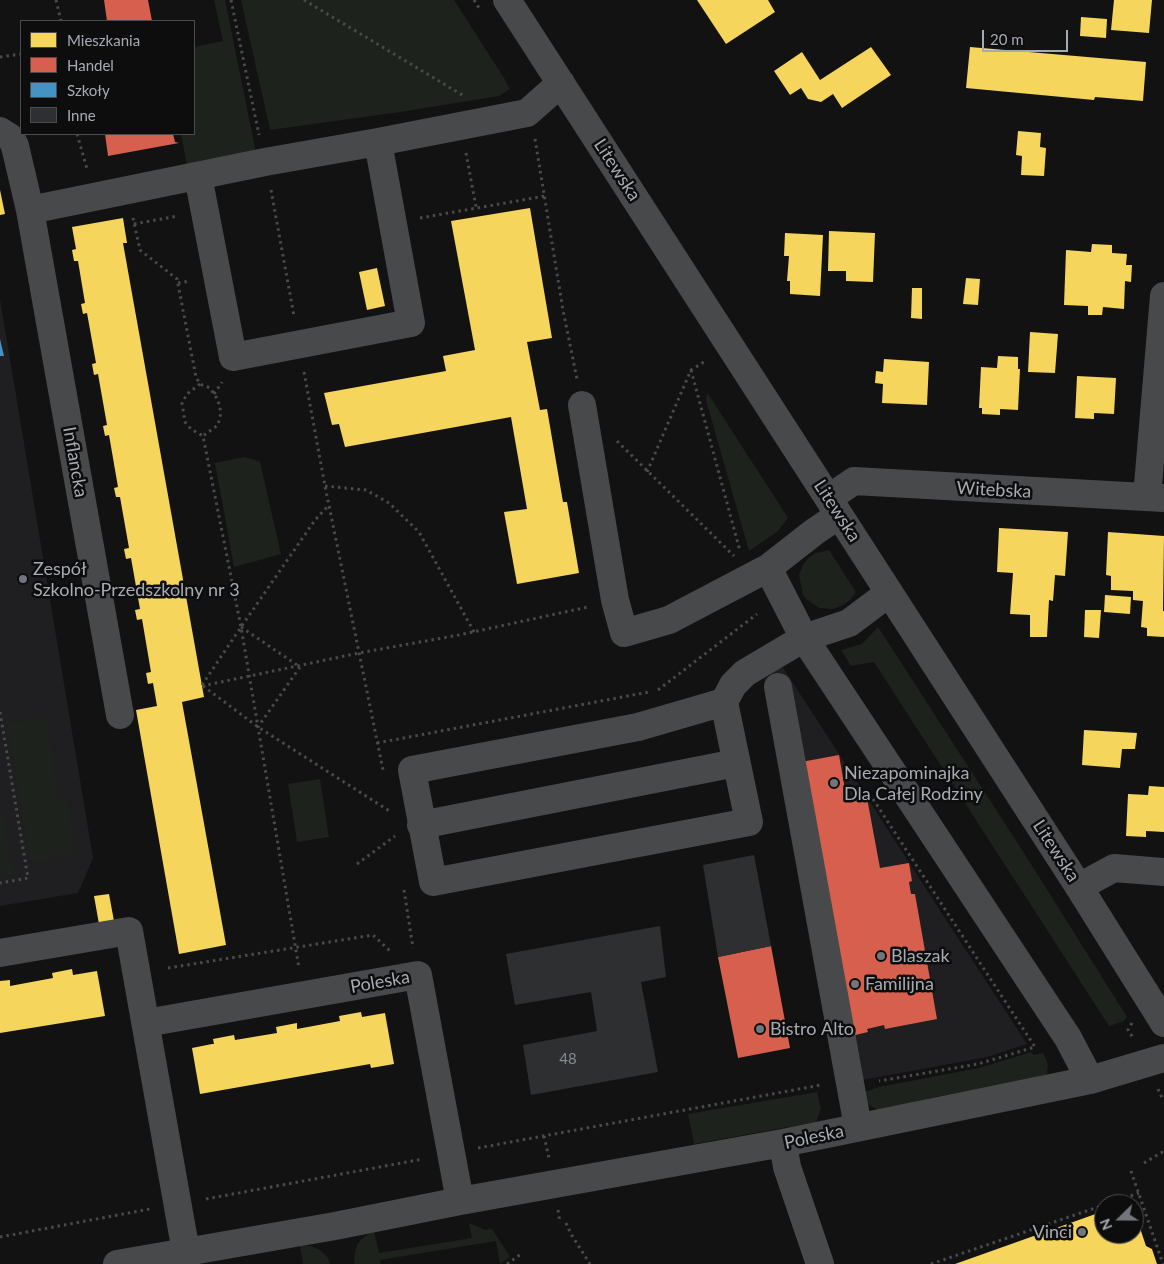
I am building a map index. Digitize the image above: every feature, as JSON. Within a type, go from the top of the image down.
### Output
[{"type":"street","name":"Litewska","points":[[507,0],[1079,887],[1164,1023]]},
{"type":"street","points":[[30,210],[266,162],[527,113],[561,83]]},
{"type":"street","name":"Inflancka","points":[[0,131],[10,138],[15,146],[30,210],[120,715]]},
{"type":"street","points":[[198,176],[233,357],[411,324],[378,142]]},
{"type":"street","points":[[1156,497],[1164,296]]},
{"type":"street","points":[[582,405],[615,600]]},
{"type":"street","name":"Witebska","points":[[615,600],[624,633],[669,620],[740,573],[768,568],[814,532],[854,481],[956,488],[1156,497]]},
{"type":"street","points":[[768,568],[804,638],[1068,1038],[1090,1080]]},
{"type":"street","points":[[724,702],[638,727],[412,770],[433,882],[748,822],[724,702],[733,685],[745,673],[804,638],[849,623],[889,593]]},
{"type":"street","points":[[778,687],[858,1127]]},
{"type":"street","points":[[421,825],[736,763]]},
{"type":"street","points":[[1079,887],[1114,868],[1164,872]]},
{"type":"street","points":[[0,953],[129,931],[186,1252]]},
{"type":"street","name":"Poleska","points":[[146,1024],[418,975],[460,1201]]},
{"type":"street","name":"Poleska","points":[[117,1264],[335,1226],[460,1201],[783,1143],[1090,1080],[1164,1058]]},
{"type":"street","points":[[783,1143],[788,1167],[820,1264]]},
{"type":"path","points":[[56,0],[61,20]]},
{"type":"path","points":[[231,0],[266,162],[325,486],[384,777]]},
{"type":"path","points":[[304,0],[481,106],[473,124],[476,207]]},
{"type":"path","points":[[474,0],[480,10]]},
{"type":"path","points":[[0,57],[20,54]]},
{"type":"path","points":[[527,113],[533,128],[563,310],[582,405]]},
{"type":"path","points":[[77,135],[88,174]]},
{"type":"path","points":[[128,190],[140,250],[177,279],[196,377],[200,384],[210,388],[218,400],[222,413],[218,425],[203,436]]},
{"type":"path","points":[[392,223],[544,196]]},
{"type":"path","points":[[134,224],[205,210]]},
{"type":"path","points":[[647,472],[691,370],[729,345]]},
{"type":"path","points":[[691,370],[740,547],[740,573]]},
{"type":"path","points":[[200,384],[187,394],[182,403],[185,422],[191,430],[203,436]]},
{"type":"path","points":[[203,436],[241,626],[295,948]]},
{"type":"path","points":[[615,438],[740,573],[757,614],[780,653]]},
{"type":"path","points":[[325,486],[366,490],[390,503],[419,532],[474,632]]},
{"type":"path","points":[[202,686],[241,626],[315,520],[329,505]]},
{"type":"path","points":[[202,686],[300,667],[359,653],[474,632],[615,600]]},
{"type":"path","points":[[377,743],[658,690],[757,614]]},
{"type":"path","points":[[241,626],[300,667]]},
{"type":"path","points":[[258,727],[300,667]]},
{"type":"path","points":[[202,686],[258,727],[391,812]]},
{"type":"path","points":[[0,712],[28,878],[0,883]]},
{"type":"path","points":[[0,1237],[825,1085],[836,1092],[877,1082],[978,1064],[1035,1047],[869,793]]},
{"type":"path","points":[[389,803],[392,820]]},
{"type":"path","points":[[394,828],[397,846]]},
{"type":"path","points":[[358,864],[395,836]]},
{"type":"path","points":[[403,883],[418,975]]},
{"type":"path","points":[[168,968],[373,935]]},
{"type":"path","points":[[1157,1088],[1163,1100]]},
{"type":"path","points":[[1144,1163],[1164,1151]]},
{"type":"path","points":[[1131,1170],[1163,1264]]},
{"type":"path","points":[[931,1264],[1094,1208]]},
{"type":"path","points":[[566,1223],[590,1264]]},
{"type":"path","points":[[507,1264],[521,1254]]},
{"type":"shaded area","points":[[214,0],[225,0],[256,153],[187,165],[181,135],[195,135],[195,47],[223,41]]},
{"type":"shaded area","points":[[241,0],[454,0],[510,89],[499,96],[270,130]]},
{"type":"shaded area","name":"Zespół Szkolno-Przedszkolny nr 3","points":[[0,299],[93,858],[78,893],[0,906]]},
{"type":"shaded area","points":[[707,392],[788,518],[777,532],[749,551],[706,400]]},
{"type":"shaded area","points":[[245,457],[260,462],[281,554],[234,567],[215,463]]},
{"type":"shaded area","points":[[829,550],[856,592],[850,600],[833,609],[819,608],[806,599],[803,595],[799,575],[808,558],[816,553]]},
{"type":"shaded area","points":[[878,627],[1127,1017],[1124,1021],[1109,1026],[874,662],[851,666],[841,650],[862,644]]},
{"type":"shaded area","points":[[782,666],[1027,1044],[987,1057],[836,1085],[764,679]]},
{"type":"shaded area","points":[[46,717],[59,802],[67,800],[76,854],[31,862],[7,724]]},
{"type":"shaded area","points":[[320,779],[329,837],[297,842],[288,784]]},
{"type":"shaded area","points":[[0,800],[13,874],[0,876]]},
{"type":"shaded area","points":[[1031,1052],[1033,1055],[1043,1053],[1048,1064],[1047,1075],[935,1097],[886,1111],[878,1110],[871,1106],[862,1093],[879,1087],[979,1068]]},
{"type":"shaded area","points":[[817,1092],[821,1109],[816,1122],[694,1144],[688,1114]]},
{"type":"shaded area","points":[[469,1223],[486,1230],[492,1229],[510,1257],[500,1264],[496,1241],[380,1260],[381,1264],[355,1264],[354,1262],[358,1243],[374,1231],[379,1253],[472,1238]]},
{"type":"shaded area","points":[[300,1246],[311,1246],[320,1250],[328,1258],[330,1264],[303,1264]]},
{"type":"building: Mieszkania","points":[[697,0],[768,0],[775,12],[726,44]]},
{"type":"building: Mieszkania","points":[[1114,0],[1152,0],[1149,33],[1111,30]]},
{"type":"building: Mieszkania","points":[[1081,17],[1107,19],[1106,38],[1080,36]]},
{"type":"building: Mieszkania","points":[[871,47],[891,75],[842,108],[833,94],[821,102],[808,99],[801,88],[790,95],[774,71],[802,52],[820,80]]},
{"type":"building: Mieszkania","points":[[970,47],[1146,62],[1143,101],[1095,97],[1094,100],[966,88]]},
{"type":"building: Mieszkania","points":[[1018,131],[1041,133],[1040,147],[1046,148],[1044,176],[1021,175],[1022,156],[1016,155]]},
{"type":"building: Mieszkania","points":[[0,190],[5,214],[0,215]]},
{"type":"building: Mieszkania","points":[[530,208],[552,338],[527,342],[540,410],[547,409],[563,502],[567,502],[579,573],[517,584],[504,512],[527,509],[511,417],[345,447],[339,424],[332,425],[324,393],[446,371],[443,356],[475,350],[451,221]]},
{"type":"building: Mieszkania","points":[[123,218],[127,243],[123,243],[204,697],[182,702],[226,945],[179,954],[136,710],[157,706],[153,683],[148,684],[146,673],[151,672],[142,619],[137,620],[135,610],[140,609],[131,558],[126,559],[124,549],[129,548],[120,497],[116,497],[114,488],[118,487],[109,435],[105,436],[103,426],[107,425],[98,374],[94,375],[92,364],[96,363],[87,313],[83,314],[81,304],[85,303],[78,261],[74,261],[72,250],[76,249],[72,227]]},
{"type":"building: Mieszkania","points":[[829,231],[875,233],[873,282],[846,281],[846,271],[828,271]]},
{"type":"building: Mieszkania","points":[[785,233],[823,235],[820,296],[790,294],[790,281],[787,281],[789,256],[784,256]]},
{"type":"building: Mieszkania","points":[[1092,244],[1112,245],[1112,253],[1127,254],[1126,265],[1132,265],[1131,282],[1125,281],[1124,309],[1103,307],[1102,315],[1088,315],[1088,306],[1064,305],[1066,250],[1091,252]]},
{"type":"building: Mieszkania","points":[[377,268],[385,306],[367,310],[359,272]]},
{"type":"building: Mieszkania","points":[[966,278],[980,279],[978,305],[963,304]]},
{"type":"building: Mieszkania","points":[[912,288],[922,288],[922,319],[911,318]]},
{"type":"building: Mieszkania","points":[[1030,332],[1058,334],[1055,373],[1028,372]]},
{"type":"building: Mieszkania","points":[[998,356],[1018,357],[1018,369],[1020,369],[1018,410],[1000,409],[1000,415],[982,414],[982,408],[979,408],[981,367],[997,368]]},
{"type":"building: Mieszkania","points":[[884,359],[929,362],[927,405],[882,403],[883,384],[875,383],[876,371],[883,372]]},
{"type":"building: Mieszkania","points":[[1077,376],[1116,378],[1114,414],[1094,413],[1094,419],[1075,418]]},
{"type":"building: Mieszkania","points":[[999,528],[1068,532],[1065,576],[1055,575],[1053,601],[1049,600],[1047,637],[1030,637],[1030,615],[1010,614],[1013,573],[997,572]]},
{"type":"building: Mieszkania","points":[[1108,532],[1164,536],[1164,637],[1147,636],[1147,628],[1141,627],[1143,601],[1133,600],[1133,591],[1111,590],[1111,576],[1106,575]]},
{"type":"building: Mieszkania","points":[[1105,595],[1131,597],[1130,614],[1104,612]]},
{"type":"building: Mieszkania","points":[[1085,610],[1101,610],[1099,638],[1084,637]]},
{"type":"building: Mieszkania","points":[[1084,730],[1137,733],[1135,749],[1122,749],[1120,768],[1082,765]]},
{"type":"building: Mieszkania","points":[[1149,786],[1164,787],[1164,832],[1146,831],[1146,837],[1126,836],[1128,794],[1148,795]]},
{"type":"building: Mieszkania","points":[[109,894],[114,921],[99,924],[94,896]]},
{"type":"building: Mieszkania","points":[[72,969],[73,975],[97,971],[105,1016],[0,1033],[0,981],[10,980],[10,986],[53,978],[52,973]]},
{"type":"building: Mieszkania","points":[[361,1012],[362,1017],[385,1013],[394,1064],[371,1068],[370,1064],[200,1094],[192,1048],[214,1044],[213,1039],[234,1035],[235,1040],[277,1033],[276,1027],[297,1023],[297,1029],[340,1021],[339,1016]]},
{"type":"building: Mieszkania","points":[[1094,1215],[1094,1244],[1144,1244],[1144,1240],[1146,1246],[1152,1249],[1157,1264],[955,1264]]},
{"type":"building: Handel","points":[[104,0],[148,0],[152,20],[107,20]]},
{"type":"building: Handel","points":[[105,135],[173,135],[175,142],[179,143],[108,156]]},
{"type":"building: Handel","name":"Blaszak","points":[[839,755],[847,801],[867,798],[880,868],[909,863],[912,881],[909,882],[911,894],[915,894],[937,1019],[885,1029],[884,1025],[867,1029],[868,1032],[851,1036],[801,762]]},
{"type":"building: Handel","points":[[771,946],[790,1048],[738,1058],[718,957]]},
{"type":"building: Szkoły","points":[[0,339],[4,356],[0,356]]},
{"type":"building: Inne","points":[[754,855],[771,946],[718,957],[703,865]]},
{"type":"building: Inne","points":[[660,926],[666,977],[641,982],[658,1072],[531,1095],[523,1045],[597,1031],[591,992],[515,1005],[506,954]]},
{"type":"place","name":"Zespół Szkolno-Przedszkolny nr 3","points":[[23,579]]},
{"type":"place","name":"Niezapominajka Dla Całej Rodziny","points":[[834,783]]},
{"type":"place","name":"Blaszak","points":[[881,956]]},
{"type":"place","name":"Familijna","points":[[855,984]]},
{"type":"place","name":"Bistro Alto","points":[[760,1029]]},
{"type":"place","name":"Vinci","points":[[1082,1232]]}]
